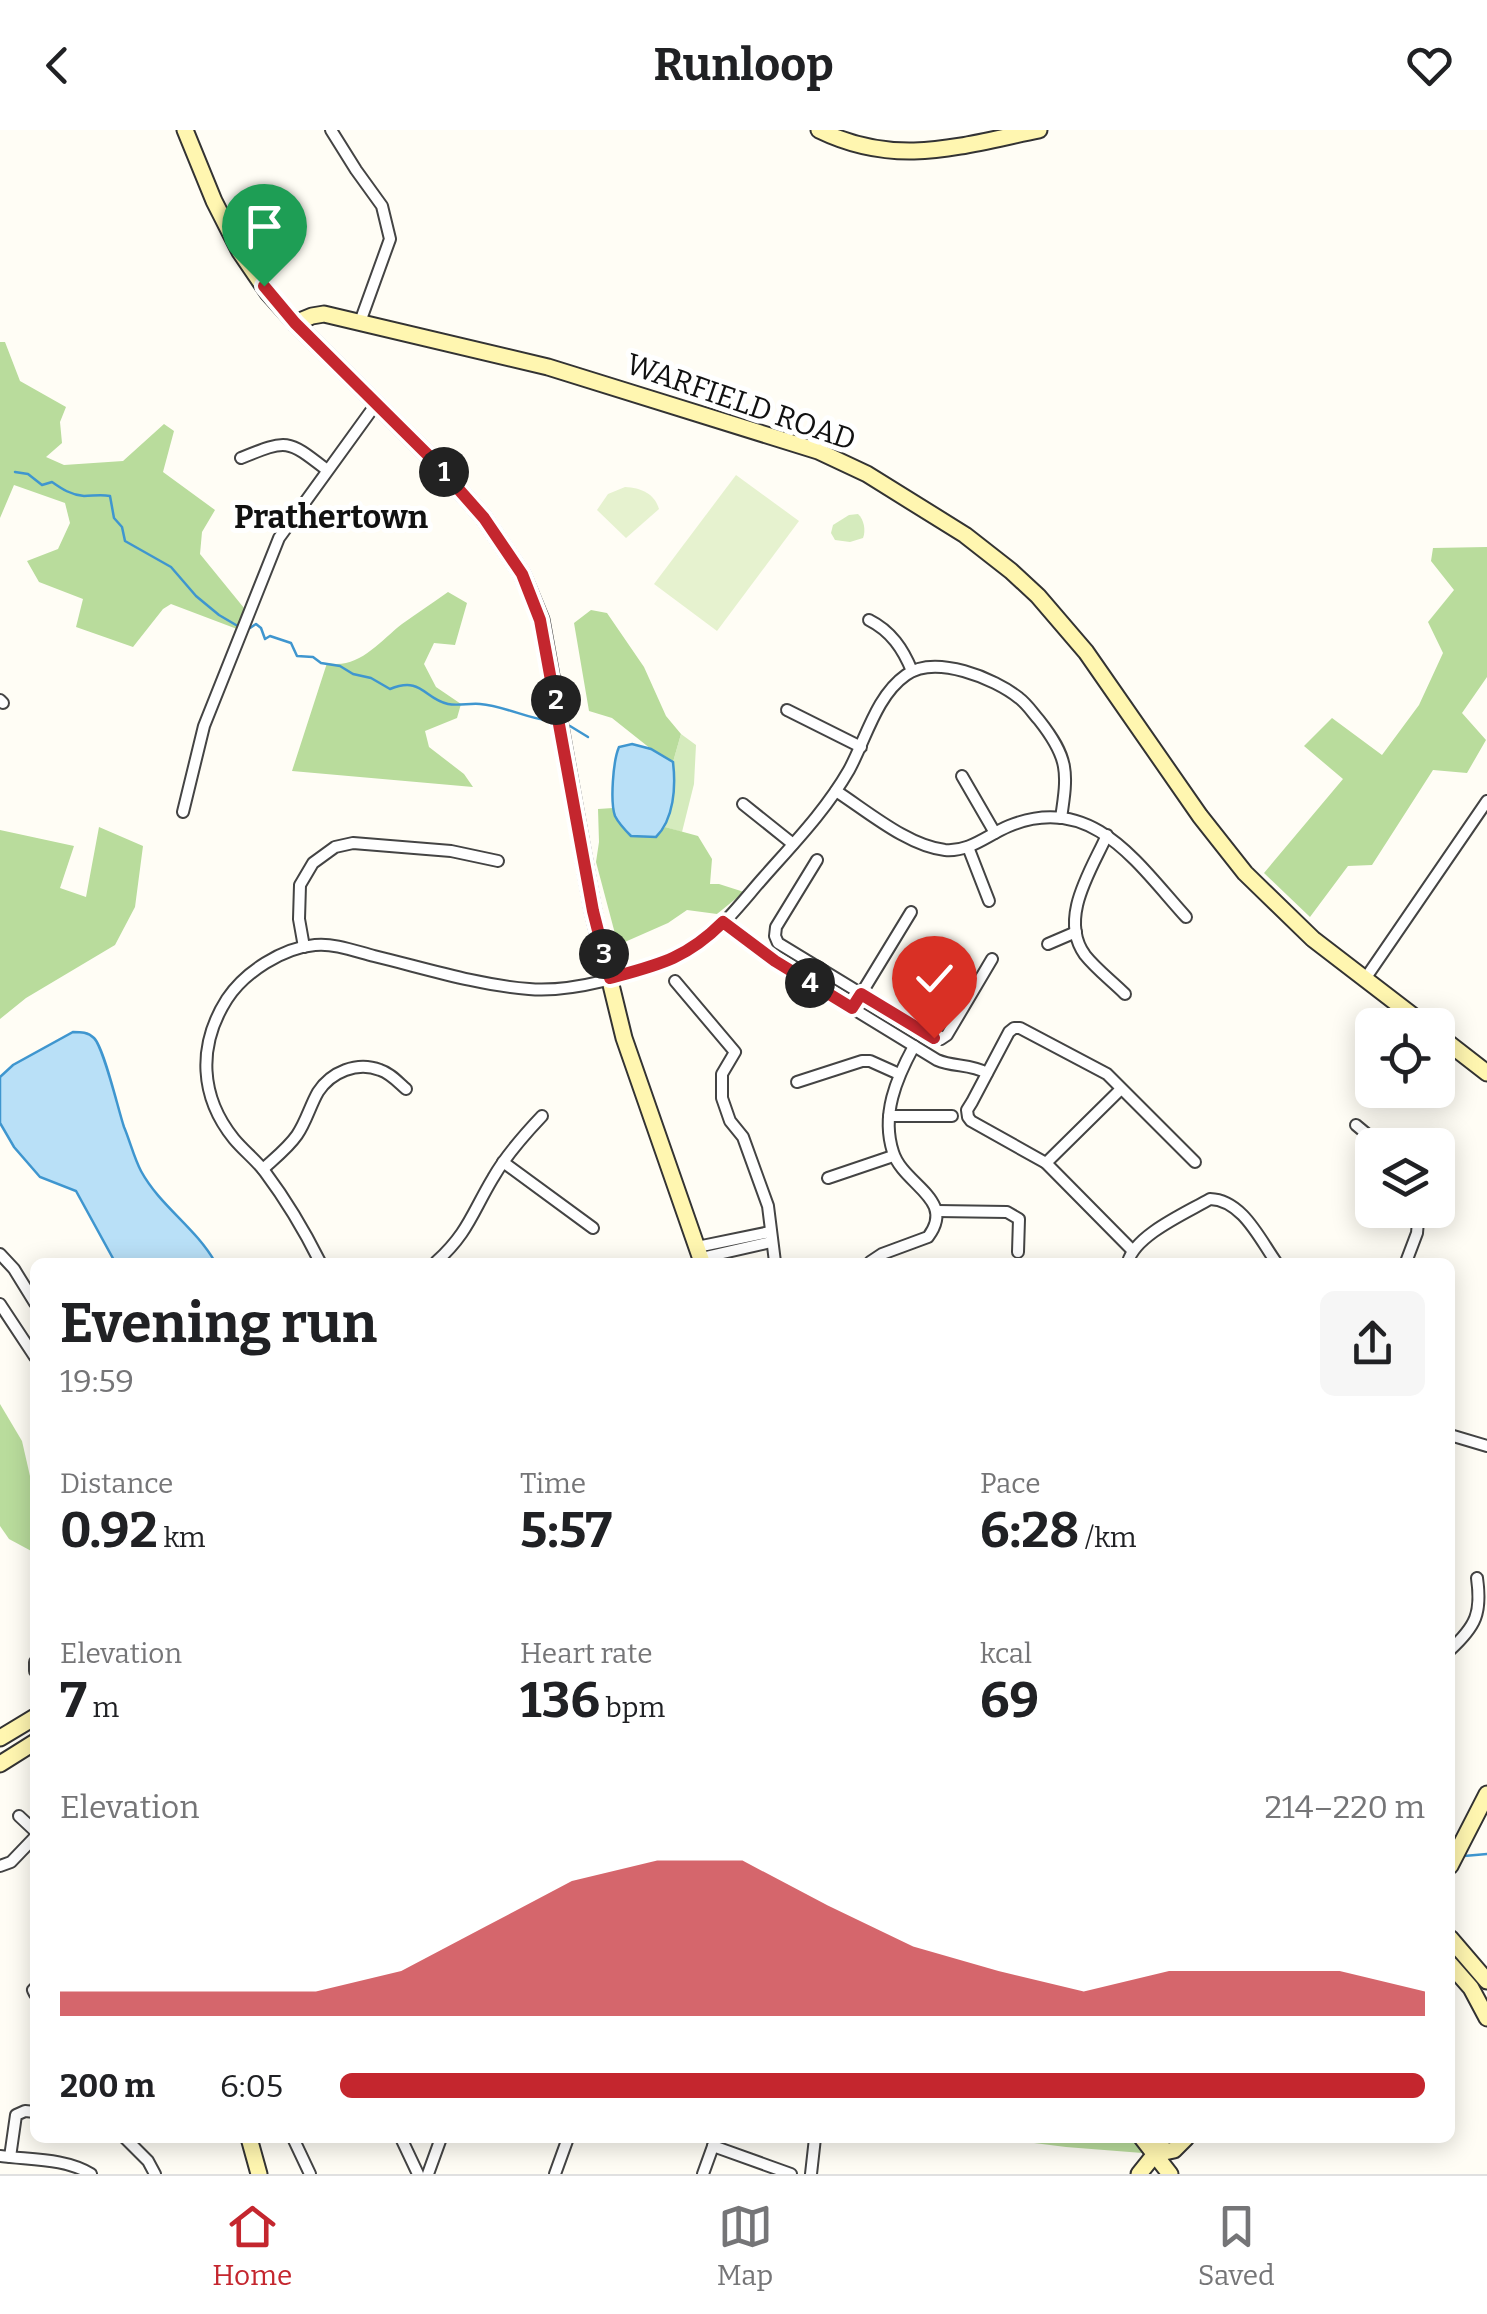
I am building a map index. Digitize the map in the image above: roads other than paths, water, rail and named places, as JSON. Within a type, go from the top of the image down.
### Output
[{"type":"street","points":[[185,130],[214,201],[240,252],[268,293],[431,458],[484,518],[522,574],[543,632],[593,911],[624,1038],[700,1256],[771,1237]]},
{"type":"street","points":[[331,130],[382,206],[390,239],[360,322]]},
{"type":"street","points":[[819,130],[867,148],[898,152],[933,150],[1039,130]]},
{"type":"street","name":"WARFIELD ROAD","points":[[295,323],[324,314],[548,367],[818,451],[867,474],[965,535],[1038,596],[1086,652],[1200,816],[1245,873],[1313,938],[1403,1008]]},
{"type":"street","points":[[183,812],[204,726],[267,564],[290,520],[376,404]]},
{"type":"street","points":[[241,458],[286,443],[327,470]]},
{"type":"street","points":[[869,620],[896,641],[912,671]]},
{"type":"street","points":[[318,1258],[264,1169],[236,1141],[214,1108],[207,1087],[209,1040],[228,997],[257,968],[304,947],[330,945],[530,990],[566,988],[610,978],[683,955],[723,922],[836,791],[894,684],[912,671],[932,666],[948,667],[1000,686],[1026,704],[1056,743],[1064,762],[1066,788],[1061,818]]},
{"type":"street","points":[[786,710],[861,747]]},
{"type":"street","points":[[962,776],[994,833]]},
{"type":"street","points":[[836,791],[917,842],[949,850],[968,848],[1032,819],[1080,821],[1124,849],[1186,917]]},
{"type":"street","points":[[1365,979],[1487,801]]},
{"type":"street","points":[[743,804],[793,844]]},
{"type":"street","points":[[1107,835],[1078,903],[1076,932],[1086,956],[1125,994]]},
{"type":"street","points":[[304,947],[300,885],[313,863],[336,847],[352,842],[452,851],[498,861]]},
{"type":"street","points":[[968,848],[990,901]]},
{"type":"street","points":[[817,860],[776,927],[778,943],[934,1038],[940,1040],[947,1035],[992,959]]},
{"type":"street","points":[[852,1008],[911,912]]},
{"type":"street","points":[[723,922],[775,961],[914,1046],[944,1063],[970,1065],[987,1073]]},
{"type":"street","points":[[1048,944],[1076,932]]},
{"type":"street","points":[[675,981],[735,1052],[722,1074],[722,1098],[730,1121],[743,1137],[762,1188],[771,1218],[774,1258]]},
{"type":"street","points":[[1132,1250],[1046,1163],[968,1117],[968,1110],[1009,1032],[1020,1028],[1099,1069],[1195,1162]]},
{"type":"street","points":[[876,1258],[928,1237],[936,1222],[937,1210],[930,1197],[893,1156],[889,1116],[899,1074],[914,1046]]},
{"type":"street","points":[[1455,1048],[1487,1073]]},
{"type":"street","points":[[797,1082],[862,1061],[899,1074]]},
{"type":"street","points":[[264,1169],[295,1138],[318,1092],[336,1074],[349,1068],[377,1068],[406,1089]]},
{"type":"street","points":[[1046,1163],[1122,1089]]},
{"type":"street","points":[[440,1258],[464,1232],[511,1149],[542,1116]]},
{"type":"street","points":[[889,1116],[952,1116]]},
{"type":"street","points":[[1356,1125],[1360,1128]]},
{"type":"street","points":[[828,1178],[893,1156]]},
{"type":"street","points":[[503,1162],[592,1228]]},
{"type":"street","points":[[1129,1258],[1132,1250],[1146,1238],[1210,1199],[1223,1200],[1238,1208],[1273,1258]]},
{"type":"street","points":[[937,1210],[1014,1214],[1019,1219],[1018,1252]]},
{"type":"street","points":[[1408,1258],[1417,1228]]},
{"type":"street","points":[[895,1250],[898,1258]]},
{"type":"street","points":[[0,1254],[30,1294]]},
{"type":"street","points":[[0,1304],[30,1350]]},
{"type":"street","points":[[1455,1436],[1487,1446]]},
{"type":"street","points":[[1455,1645],[1478,1615],[1478,1578]]},
{"type":"street","points":[[0,1738],[30,1720]]},
{"type":"street","points":[[0,1764],[30,1745]]},
{"type":"street","points":[[1455,1856],[1487,1794]]},
{"type":"street","points":[[19,1816],[30,1828]]},
{"type":"street","points":[[0,1866],[12,1862],[30,1840]]},
{"type":"street","points":[[1455,1944],[1487,1981]]},
{"type":"street","points":[[1455,1970],[1487,2018]]},
{"type":"street","points":[[30,2112],[16,2116],[5,2157],[56,2162],[91,2174]]},
{"type":"street","points":[[130,2143],[155,2174]]},
{"type":"street","points":[[250,2143],[259,2174]]},
{"type":"street","points":[[295,2143],[310,2174]]},
{"type":"street","points":[[404,2143],[418,2174]]},
{"type":"street","points":[[428,2174],[439,2143]]},
{"type":"street","points":[[555,2174],[566,2143]]},
{"type":"street","points":[[703,2174],[715,2143]]},
{"type":"street","points":[[717,2143],[791,2174]]},
{"type":"street","points":[[811,2174],[815,2143]]},
{"type":"street","points":[[1146,2143],[1170,2174]]},
{"type":"street","points":[[1139,2174],[1160,2143]]},
{"type":"street","points":[[1155,2154],[1174,2150],[1181,2143]]},
{"type":"water","points":[[632,744],[651,749],[673,762],[672,802],[667,821],[656,837],[631,836],[613,810],[617,753],[619,747]]},
{"type":"water","points":[[73,1032],[94,1038],[141,1171],[212,1258],[113,1258],[76,1191],[40,1177],[14,1147],[0,1123],[0,1077],[13,1065]]},
{"type":"waterway","points":[[15,472],[28,474],[42,485],[52,482],[75,494],[110,496],[114,518],[122,527],[125,541],[171,567],[196,596],[236,625]]},
{"type":"waterway","points":[[250,628],[256,624],[265,639],[270,636],[291,643],[297,656],[340,666],[390,689],[409,685],[448,704],[489,705],[550,721]]},
{"type":"waterway","points":[[570,726],[588,737]]},
{"type":"waterway","points":[[1464,1856],[1487,1854]]},
{"type":"district","name":"Prathertown","points":[[331,517]]}]
